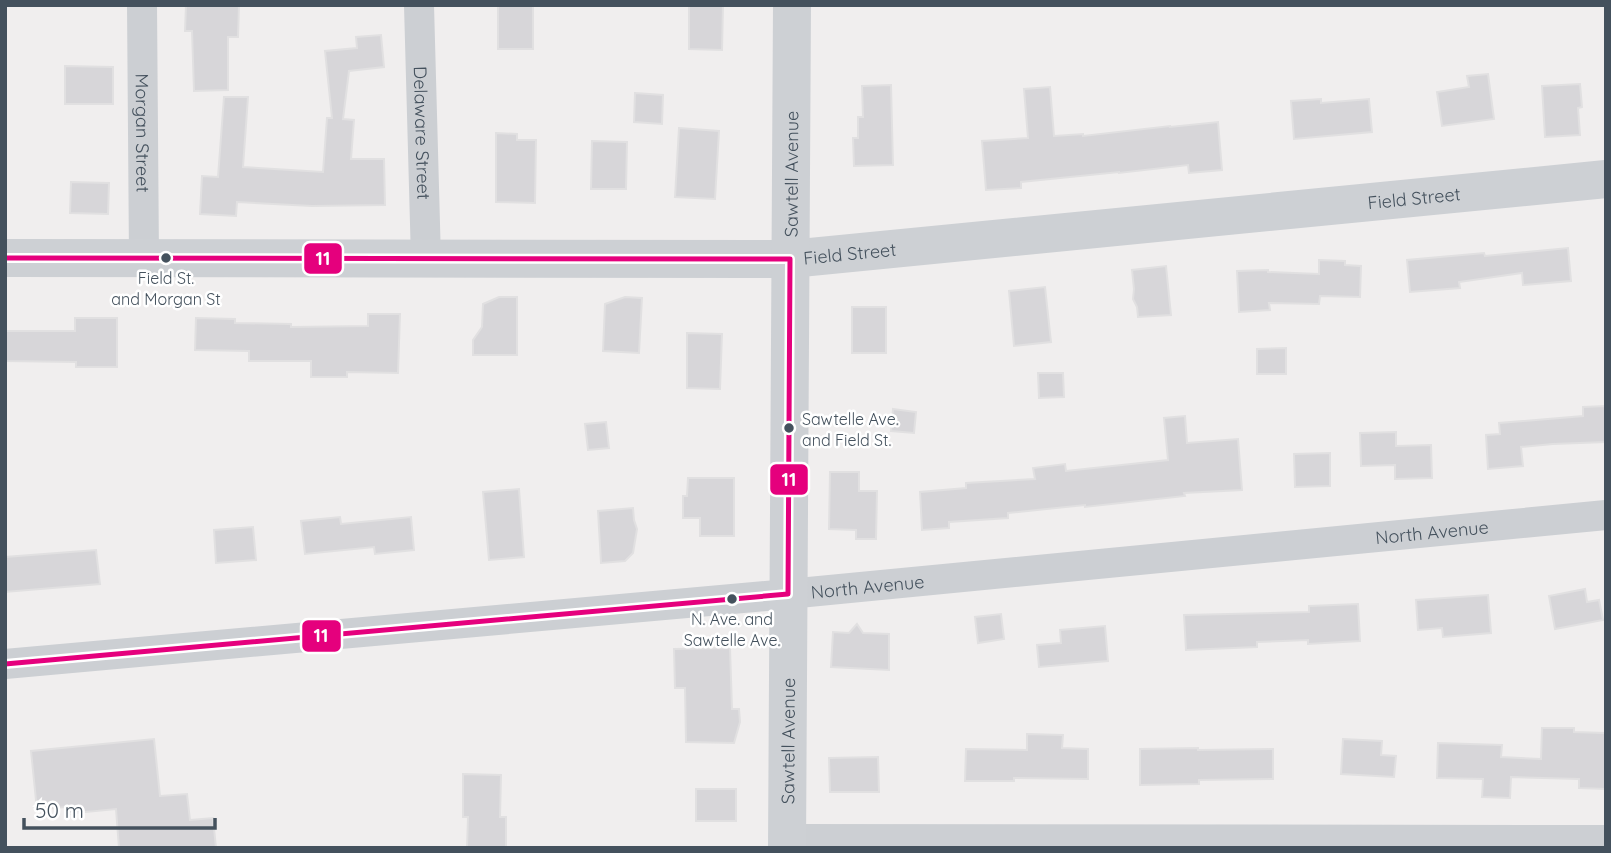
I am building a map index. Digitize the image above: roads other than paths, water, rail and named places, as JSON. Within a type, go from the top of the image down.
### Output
[{"type":"street","name":"Morgan Street","points":[[142,5],[144,259]]},
{"type":"street","name":"Delaware Street","points":[[419,5],[426,260]]},
{"type":"street","name":"Sawtell Avenue","points":[[787,843],[792,5]]},
{"type":"street","name":"Field Street","points":[[5,258],[790,259],[1606,179]]},
{"type":"street","name":"North Avenue","points":[[5,664],[788,594],[1606,514]]},
{"type":"street","points":[[787,843],[1606,841]]},
{"type":"place","name":"Field St. and Morgan St","points":[[166,258]]},
{"type":"place","name":"Sawtelle Ave. and Field St.","points":[[789,428]]},
{"type":"place","name":"N. Ave. and Sawtelle Ave.","points":[[732,599]]}]
